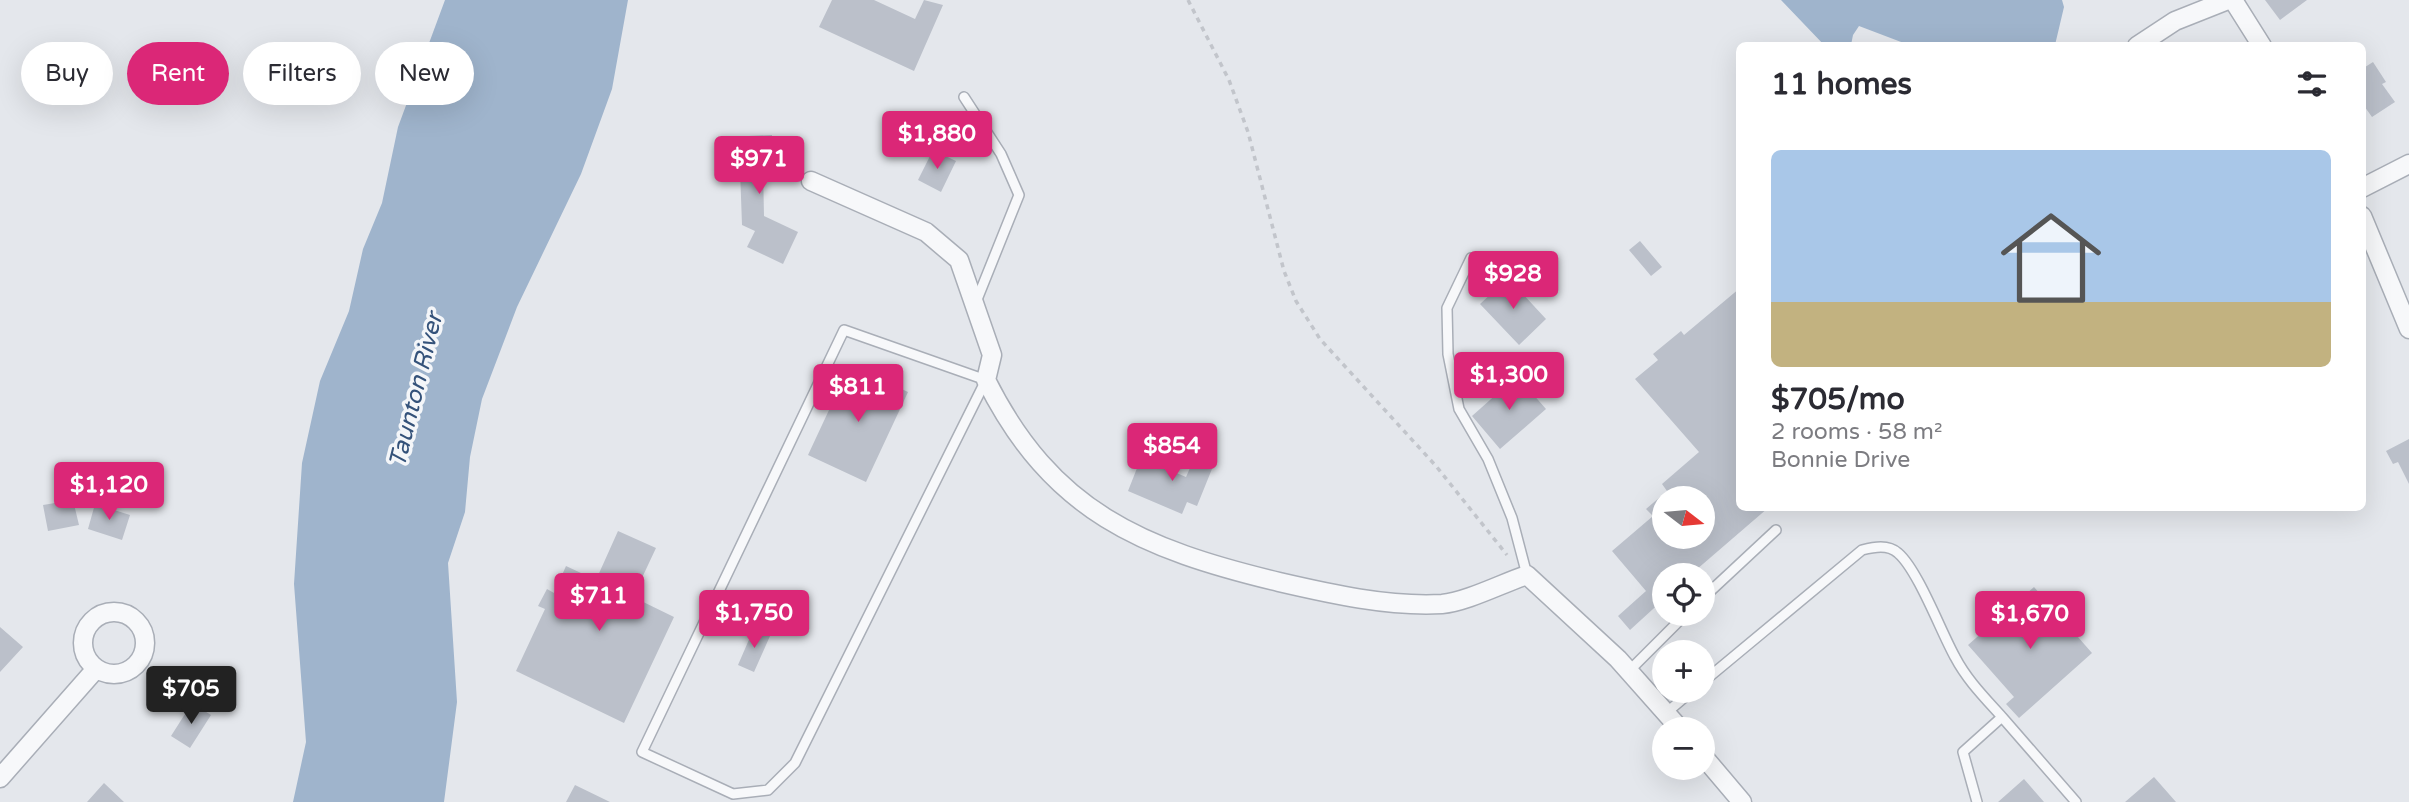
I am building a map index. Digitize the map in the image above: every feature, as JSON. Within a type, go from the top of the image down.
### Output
[{"type":"street","points":[[2143,42],[2175,21],[2231,0],[2259,42]]},
{"type":"street","points":[[2366,186],[2409,164]]},
{"type":"street","points":[[811,181],[926,232],[959,260],[992,355],[986,380],[1015,431],[1058,482],[1089,508],[1124,531],[1181,555],[1321,591],[1382,600],[1444,604],[1527,575],[1629,671],[1670,717]]},
{"type":"street","points":[[2366,226],[2409,329]]},
{"type":"street","points":[[0,778],[95,670]]},
{"type":"street","points":[[1715,770],[1742,802]]},
{"type":"lane","points":[[964,97],[1000,154],[1019,195],[976,304]]},
{"type":"lane","points":[[1471,258],[1447,308],[1448,354],[1459,409],[1497,482],[1512,518],[1527,575]]},
{"type":"lane","points":[[844,330],[986,380],[794,763],[768,790],[733,794],[642,752],[844,330]]},
{"type":"lane","points":[[1715,587],[1776,530]]},
{"type":"lane","points":[[1715,672],[1863,550],[1877,546],[1898,552],[1909,567],[1956,660],[1970,681],[2076,802]]},
{"type":"lane","points":[[1629,671],[1674,626]]},
{"type":"lane","points":[[1666,713],[1678,703]]},
{"type":"lane","points":[[1977,802],[1963,752],[2001,717]]},
{"type":"path","points":[[1188,0],[1229,80],[1248,132],[1284,271],[1296,301],[1320,339],[1436,466],[1494,541],[1527,575]]},
{"type":"water","name":"Taunton River","points":[[445,0],[628,0],[612,89],[581,174],[517,307],[482,399],[470,457],[465,512],[448,563],[457,702],[444,802],[293,802],[306,742],[294,584],[302,463],[320,381],[349,311],[363,249],[382,203],[398,127],[406,105],[474,105],[474,42],[429,42]]},
{"type":"water","points":[[1781,0],[2062,0],[2064,7],[2056,42],[1901,42],[1859,26],[1852,42],[1821,42]]},
{"type":"building","points":[[832,0],[874,0],[915,19],[924,0],[943,5],[914,71],[819,27]]},
{"type":"building","points":[[2265,0],[2307,0],[2280,20]]},
{"type":"building","points":[[2373,62],[2386,82],[2382,84],[2395,102],[2372,117],[2366,109],[2366,66]]},
{"type":"building","points":[[772,135],[773,168],[763,168],[764,216],[798,232],[783,264],[747,247],[755,231],[742,225],[740,169],[729,169],[728,137]]},
{"type":"building","points":[[933,150],[956,161],[941,192],[918,180]]},
{"type":"building","points":[[1640,241],[1662,267],[1651,276],[1629,250]]},
{"type":"building","points":[[1508,278],[1546,319],[1519,345],[1480,304]]},
{"type":"building","points":[[1736,291],[1736,511],[1765,511],[1704,563],[1652,563],[1652,610],[1630,630],[1618,616],[1646,591],[1612,551],[1652,517],[1652,550],[1715,550],[1715,486],[1662,484],[1699,452],[1635,379],[1658,360],[1653,354],[1681,331],[1684,335]]},
{"type":"building","points":[[850,365],[908,392],[866,482],[808,455]]},
{"type":"building","points":[[1517,376],[1546,409],[1500,449],[1472,416]]},
{"type":"building","points":[[2409,439],[2409,484],[2398,462],[2393,464],[2386,451]]},
{"type":"building","points":[[1197,452],[1216,459],[1197,506],[1187,502],[1182,514],[1128,491],[1141,458],[1186,477]]},
{"type":"building","points":[[73,500],[79,525],[48,531],[43,505]]},
{"type":"building","points":[[95,504],[130,515],[122,540],[88,529]]},
{"type":"building","points":[[1652,504],[1652,515],[1646,509]]},
{"type":"building","points":[[618,531],[656,548],[633,597],[674,617],[624,723],[516,671],[545,609],[538,606],[547,589],[554,593],[566,566],[596,580]]},
{"type":"building","points":[[2034,587],[2092,653],[2019,718],[2006,704],[2014,697],[1968,645]]},
{"type":"building","points":[[0,627],[23,647],[0,672]]},
{"type":"building","points":[[754,628],[770,636],[754,672],[738,665]]},
{"type":"building","points":[[192,703],[211,715],[190,748],[171,736]]},
{"type":"building","points":[[2154,777],[2176,802],[2125,802]]},
{"type":"building","points":[[2024,779],[2044,802],[1998,802]]},
{"type":"building","points":[[104,783],[124,802],[87,802]]},
{"type":"building","points":[[575,785],[610,802],[566,802]]}]
